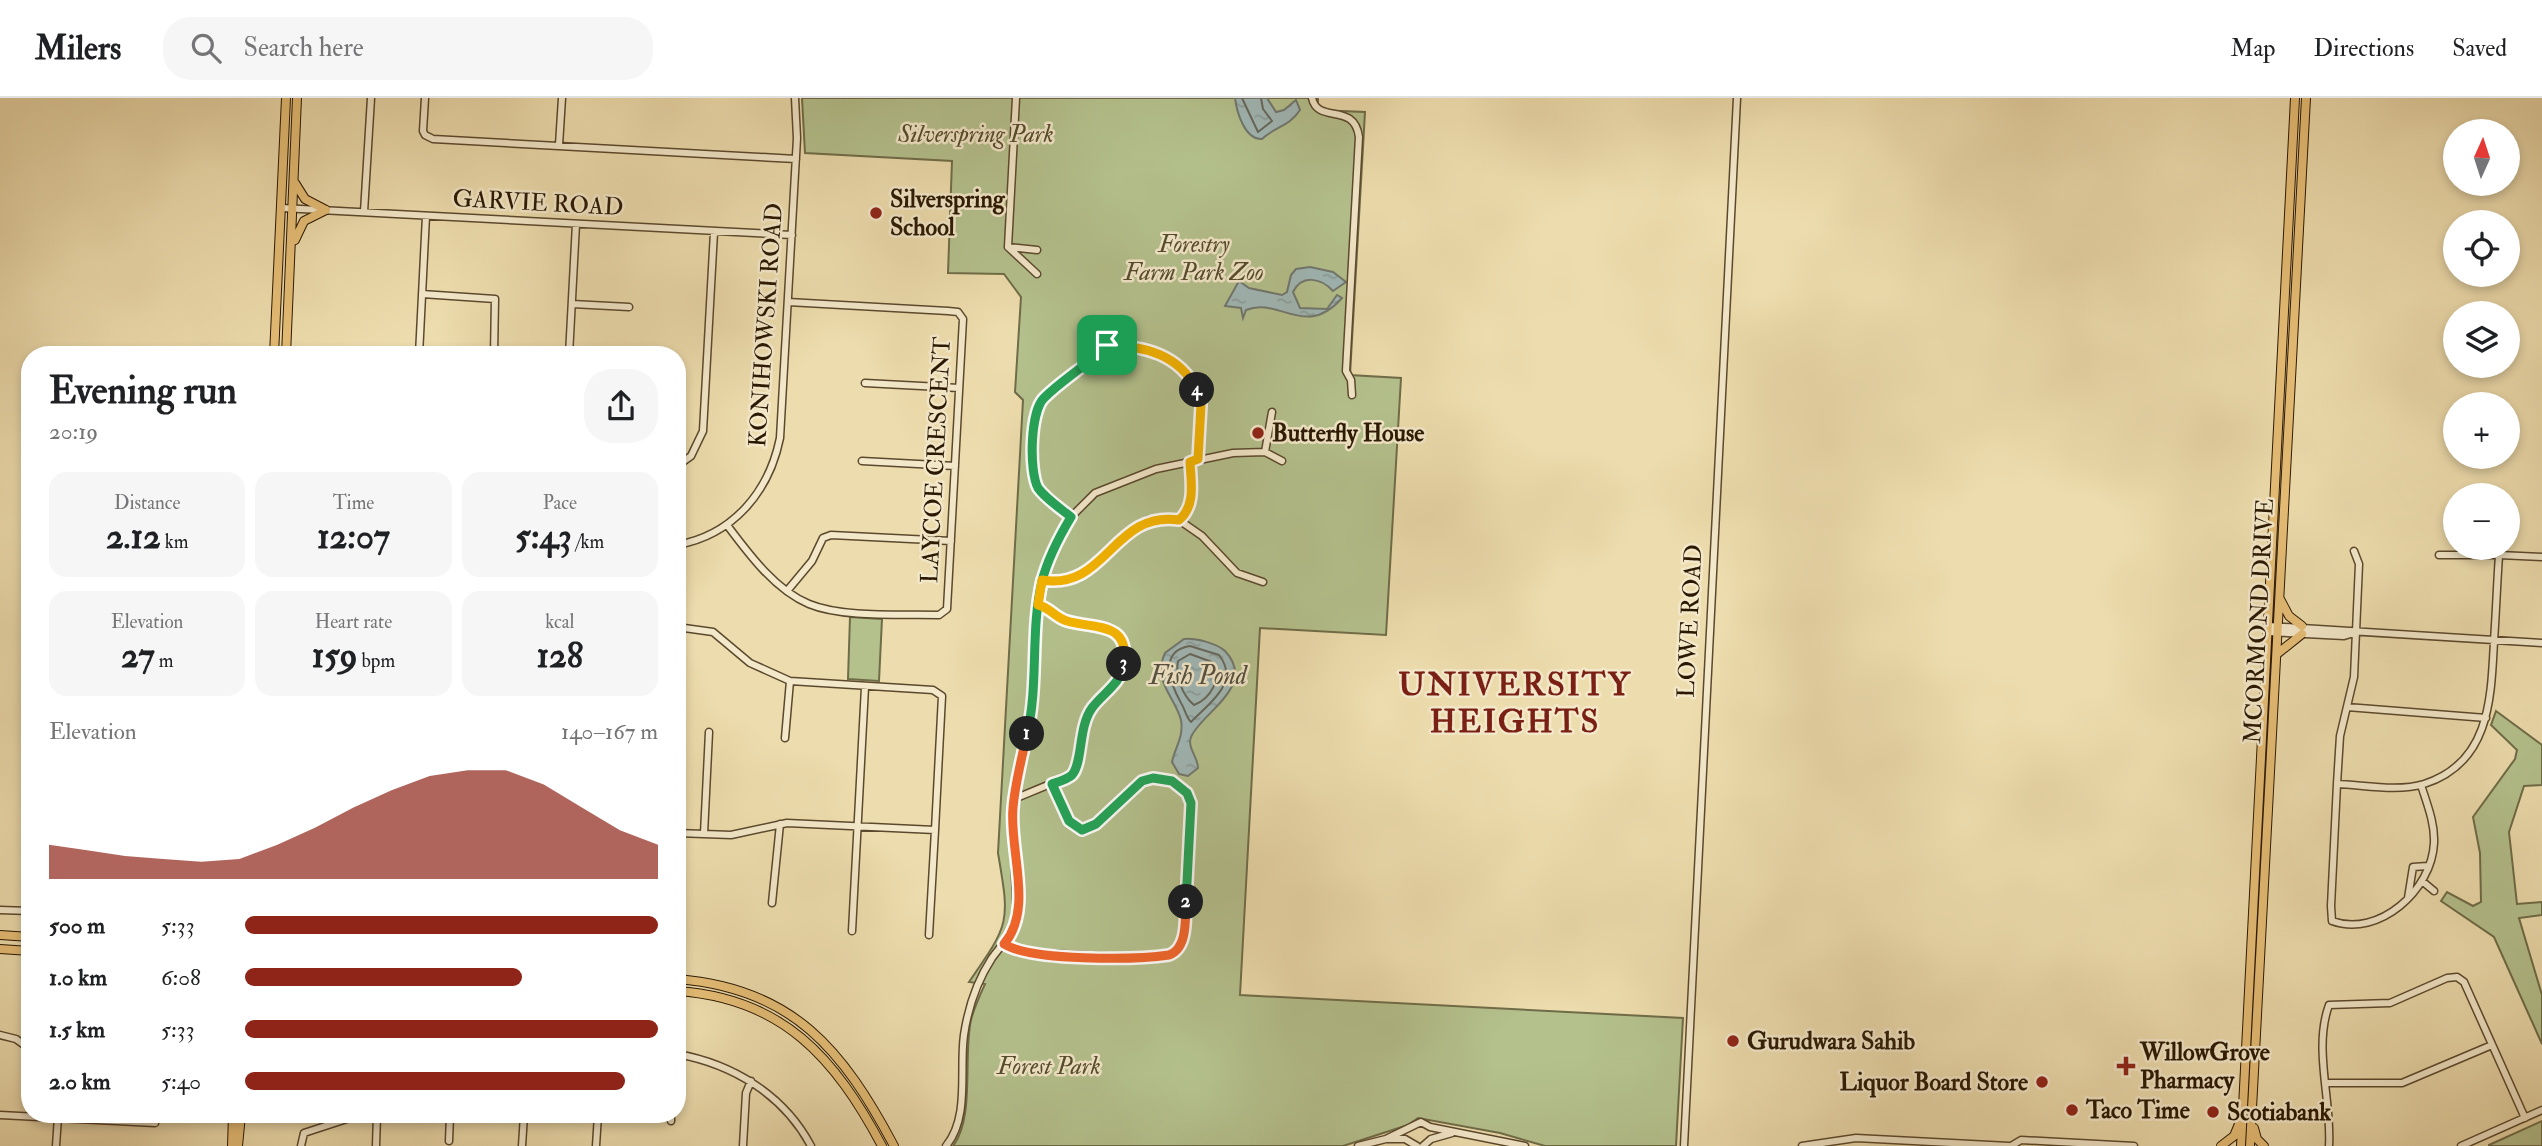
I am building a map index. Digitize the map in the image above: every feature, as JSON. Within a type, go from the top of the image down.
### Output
[{"type":"main road","points":[[274,346],[286,98]]},
{"type":"main road","points":[[286,346],[297,98]]},
{"type":"main road","name":"MCORMOND DRIVE","points":[[2241,1146],[2295,98]]},
{"type":"main road","name":"MCORMOND DRIVE","points":[[2250,1146],[2306,98]]},
{"type":"main road","points":[[294,181],[305,199],[326,211]]},
{"type":"main road","points":[[291,250],[304,221],[326,211]]},
{"type":"main road","points":[[2277,654],[2302,630],[2289,616],[2280,599]]},
{"type":"main road","points":[[0,935],[21,936]]},
{"type":"main road","points":[[0,948],[21,950]]},
{"type":"main road","points":[[686,981],[744,992],[773,1005],[809,1028],[839,1056],[864,1090],[894,1146]]},
{"type":"main road","points":[[686,991],[746,1005],[781,1022],[806,1040],[849,1088],[882,1146]]},
{"type":"main road","points":[[2221,1146],[2234,1136],[2242,1118]]},
{"type":"main road","points":[[2252,1119],[2257,1139],[2264,1146]]},
{"type":"main road","points":[[232,1146],[233,1123]]},
{"type":"main road","points":[[238,1146],[240,1123]]},
{"type":"street","points":[[364,212],[371,98]]},
{"type":"street","points":[[425,98],[423,131],[428,137],[796,159]]},
{"type":"street","points":[[559,145],[562,98]]},
{"type":"street","name":"KONIHOWSKI ROAD","points":[[686,543],[708,537],[727,525],[757,496],[776,458],[780,438],[796,159],[794,98]]},
{"type":"street","points":[[1008,247],[1016,98]]},
{"type":"street","points":[[1312,98],[1314,106],[1322,112],[1348,117],[1357,127],[1359,137],[1346,371],[1351,380],[1352,395]]},
{"type":"street","name":"LOWE ROAD","points":[[1684,1146],[1737,98]]},
{"type":"street","name":"GARVIE ROAD","points":[[282,208],[792,235]]},
{"type":"street","points":[[419,346],[426,216]]},
{"type":"street","points":[[570,346],[576,224]]},
{"type":"street","points":[[686,460],[691,456],[703,431],[715,232]]},
{"type":"street","points":[[1008,247],[1037,250]]},
{"type":"street","points":[[1008,247],[1037,274]]},
{"type":"street","points":[[422,294],[495,299],[494,346]]},
{"type":"street","name":"LAYCOE CRESCENT","points":[[727,525],[772,579],[805,603],[828,610],[939,615],[944,613],[948,604],[962,319],[958,312],[788,302]]},
{"type":"street","points":[[572,304],[629,307]]},
{"type":"street","points":[[1071,517],[1047,498],[1035,481],[1032,462],[1035,413],[1045,397],[1107,345],[1148,349],[1171,361],[1190,377],[1201,400],[1198,459]]},
{"type":"street","points":[[865,383],[959,388]]},
{"type":"street","points":[[1265,452],[1272,412]]},
{"type":"street","points":[[946,1146],[956,1130],[964,1035],[972,1000],[982,975],[1012,934],[1017,917],[1014,799],[1033,705],[1038,605],[1042,580],[1071,517],[1082,502],[1111,484],[1156,469],[1233,453],[1265,452],[1282,461]]},
{"type":"street","points":[[862,461],[955,466]]},
{"type":"street","points":[[1179,520],[1187,513],[1190,502],[1190,462]]},
{"type":"street","points":[[1042,580],[1059,581],[1086,572],[1148,520],[1179,520],[1202,536],[1237,573],[1264,582]]},
{"type":"street","points":[[787,591],[812,561],[823,538],[831,535],[951,541]]},
{"type":"street","points":[[2354,551],[2359,564],[2354,677],[2340,736],[2332,921],[2344,926],[2373,922],[2387,916],[2408,898],[2422,881],[2434,846],[2434,829],[2421,785]]},
{"type":"street","points":[[2520,556],[2542,557]]},
{"type":"street","points":[[2337,784],[2421,785],[2451,771],[2467,757],[2491,703],[2499,560]]},
{"type":"street","points":[[1014,799],[1072,775],[1077,766],[1080,736],[1089,712],[1120,676],[1125,658],[1121,642],[1109,628],[1065,620],[1038,605]]},
{"type":"street","points":[[686,628],[713,632],[750,663],[790,681],[933,691],[942,696],[929,935]]},
{"type":"street","points":[[2268,629],[2302,630],[2344,636],[2356,633],[2542,643]]},
{"type":"street","points":[[785,738],[790,681]]},
{"type":"street","points":[[852,931],[865,687]]},
{"type":"street","points":[[2347,708],[2486,718]]},
{"type":"street","points":[[704,834],[709,732]]},
{"type":"street","points":[[1004,944],[1018,952],[1140,958],[1174,953],[1182,943],[1191,803],[1187,793],[1172,781],[1148,778],[1133,788],[1096,824],[1082,830],[1069,821],[1052,784]]},
{"type":"street","points":[[686,833],[744,834],[780,824],[935,830]]},
{"type":"street","points":[[772,903],[780,824]]},
{"type":"street","points":[[2408,898],[2413,867],[2428,866]]},
{"type":"street","points":[[2422,881],[2434,891]]},
{"type":"street","points":[[0,910],[21,911]]},
{"type":"street","points":[[2329,1146],[2331,1118],[2323,1059],[2326,1012],[2329,1005],[2390,1003],[2457,977],[2464,982],[2525,1118]]},
{"type":"street","points":[[0,1035],[16,1038],[21,1042]]},
{"type":"street","points":[[2327,1083],[2402,1083],[2492,1045]]},
{"type":"street","points":[[686,1056],[710,1061],[751,1081],[788,1113],[811,1146]]},
{"type":"street","points":[[743,1146],[746,1094],[751,1081]]},
{"type":"street","points":[[2461,1146],[2542,1110]]},
{"type":"street","points":[[0,1115],[21,1115]]},
{"type":"street","points":[[1358,1146],[1386,1139],[1420,1122],[1430,1127],[1525,1146]]},
{"type":"street","points":[[56,1146],[58,1123]]},
{"type":"street","points":[[300,1146],[304,1133],[335,1123]]},
{"type":"street","points":[[376,1146],[377,1123]]},
{"type":"street","points":[[449,1141],[450,1123]]},
{"type":"street","points":[[522,1146],[523,1123]]},
{"type":"street","points":[[596,1146],[597,1123]]},
{"type":"street","points":[[1430,1127],[1431,1139]]},
{"type":"street","points":[[1409,1128],[1414,1144]]},
{"type":"street","points":[[1423,1146],[1431,1139],[1453,1132]]},
{"type":"street","points":[[1386,1139],[1405,1139],[1414,1144]]},
{"type":"street","points":[[1802,1146],[1836,1143],[2010,1146],[2021,1140],[2134,1146]]},
{"type":"green space","points":[[802,98],[1318,98],[1318,110],[1365,112],[1350,375],[1401,378],[1386,635],[1260,628],[1240,995],[1683,1018],[1676,1146],[1545,1146],[1500,1133],[1418,1118],[1408,1125],[1343,1146],[953,1146],[964,1119],[971,1020],[985,984],[969,982],[993,947],[1005,909],[998,853],[1023,400],[1015,392],[1021,297],[1004,274],[948,273],[952,161],[805,153]]},
{"type":"green space","points":[[850,617],[882,619],[879,681],[848,679]]},
{"type":"green space","points":[[2496,711],[2542,745],[2542,785],[2524,786],[2509,832],[2517,904],[2542,902],[2542,915],[2519,918],[2542,995],[2542,1044],[2494,937],[2441,901],[2447,892],[2473,906],[2481,902],[2480,853],[2473,817],[2515,759],[2517,750],[2491,725]]},
{"type":"green space","points":[[2542,1121],[2542,1146],[2489,1146],[2489,1145]]},
{"type":"water","points":[[1235,98],[1267,98],[1276,112],[1284,110],[1296,100],[1300,110],[1296,116],[1262,139],[1256,138],[1243,124]]},
{"type":"water","points":[[1310,267],[1333,272],[1346,282],[1333,291],[1323,283],[1312,280],[1301,282],[1297,286],[1293,292],[1300,308],[1327,309],[1337,295],[1342,298],[1329,310],[1316,316],[1304,317],[1258,307],[1246,310],[1243,318],[1241,308],[1225,306],[1239,281],[1249,288],[1282,295],[1287,292],[1291,275],[1296,269]]},
{"type":"water","name":"Fish Pond","points":[[1184,639],[1194,639],[1221,648],[1233,664],[1235,676],[1224,698],[1191,737],[1190,745],[1198,768],[1188,776],[1179,774],[1172,762],[1182,726],[1161,672],[1165,653]]},
{"type":"place","name":"Silverspring School","points":[[876,213]]},
{"type":"place","name":"Butterfly House","points":[[1258,433]]},
{"type":"place","name":"Gurudwara Sahib","points":[[1733,1041]]},
{"type":"place","name":"WillowGrove Pharmacy","points":[[2126,1066]]},
{"type":"place","name":"Liquor Board Store","points":[[2042,1082]]},
{"type":"place","name":"Taco Time","points":[[2072,1110]]},
{"type":"place","name":"Scotiabank","points":[[2213,1112]]},
{"type":"district","name":"UNIVERSITY HEIGHTS","points":[[1515,704]]},
{"type":"route","points":[[1107,345],[1045,397],[1035,413],[1032,462],[1035,481],[1047,498],[1071,517],[1046,567],[1042,580],[1038,605],[1032,714],[1012,810],[1018,893],[1017,917],[1012,934],[1004,944],[1018,952],[1088,957],[1158,957],[1174,953],[1182,943],[1191,803],[1187,793],[1172,781],[1148,778],[1133,788],[1096,824],[1082,830],[1073,826],[1066,816],[1052,784],[1072,775],[1077,766],[1080,736],[1089,712],[1120,676],[1125,658],[1121,642],[1109,628],[1065,620],[1038,605],[1041,588],[1042,580],[1054,582],[1086,572],[1148,520],[1179,520],[1187,513],[1190,502],[1190,462],[1198,459],[1201,400],[1190,377],[1171,361],[1144,347],[1107,345]]},
{"type":"park label","name":"Silverspring Park","points":[[976,134]]},
{"type":"park label","name":"Forestry Farm Park Zoo","points":[[1194,258]]},
{"type":"park label","name":"Forest Park","points":[[1049,1066]]}]
